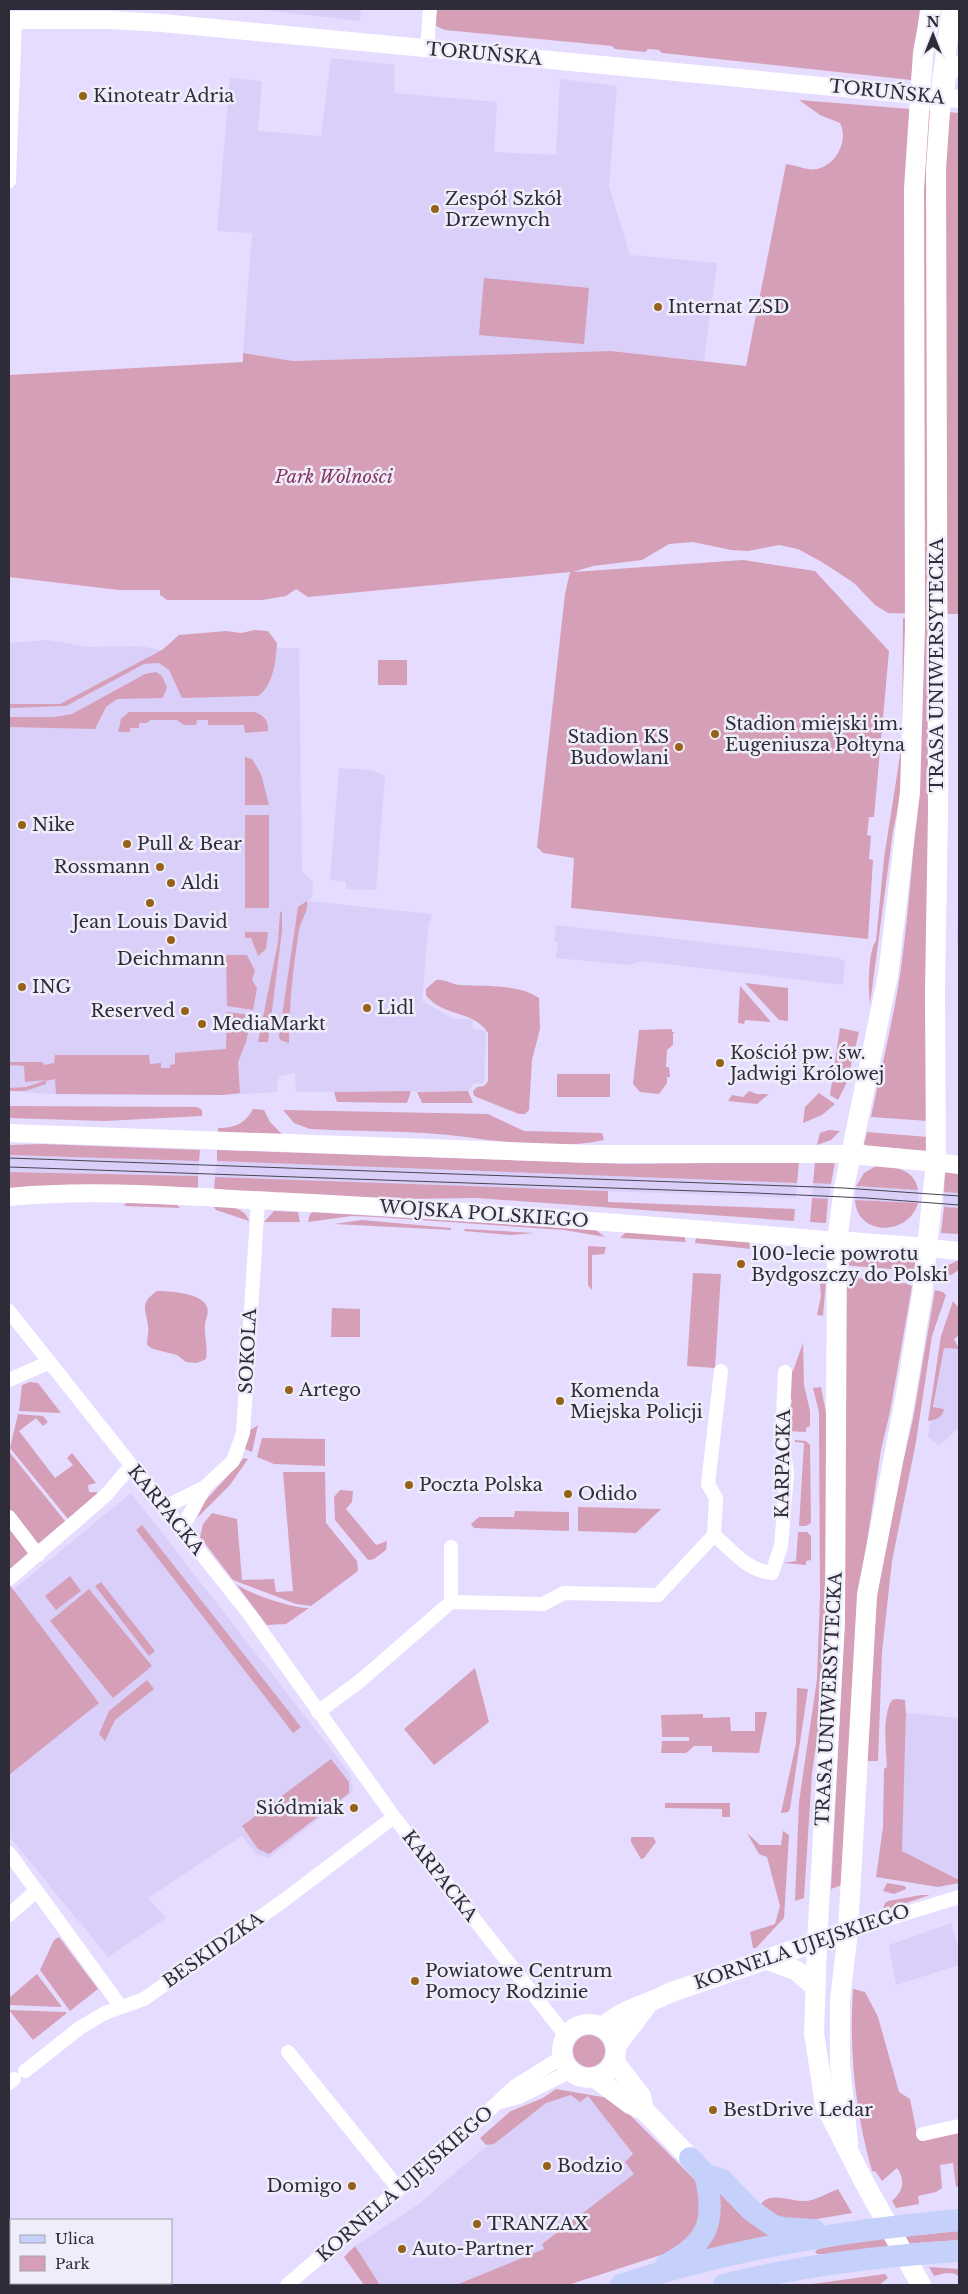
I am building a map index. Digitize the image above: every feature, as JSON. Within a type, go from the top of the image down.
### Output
[{"type":"main road","name":"TRASA UNIWERSYTECKA","points":[[922,2285],[862,2180],[849,2150],[825,2105],[819,2078],[814,2033],[816,1942],[835,1622],[836,1241],[851,1154],[888,976],[910,792],[916,628],[914,211],[920,90],[931,9]]},
{"type":"main road","name":"TRASA UNIWERSYTECKA","points":[[849,2150],[840,2065],[840,2000],[848,1931],[866,1595],[905,1400],[928,1248],[936,1162],[936,169],[942,82],[952,9]]},
{"type":"main road","points":[[851,1154],[936,1162]]},
{"type":"main road","name":"WOJSKA POLSKIEGO","points":[[836,1241],[928,1248]]},
{"type":"main road","name":"KORNELA UJEJSKIEGO","points":[[603,2027],[631,2008],[648,2004],[669,1993],[848,1931]]},
{"type":"main road","points":[[765,1959],[797,1971],[815,1988]]},
{"type":"main road","name":"KORNELA UJEJSKIEGO","points":[[615,2053],[648,2004]]},
{"type":"main road","points":[[644,2110],[641,2096],[615,2053],[609,2032],[603,2027],[586,2023],[578,2025],[566,2036],[562,2050],[567,2064],[582,2077],[594,2078],[630,2104],[644,2110],[697,2166],[722,2180],[752,2211],[772,2225],[783,2228],[852,2232]]},
{"type":"main road","points":[[594,2078],[606,2072],[615,2053]]},
{"type":"main road","points":[[623,2285],[684,2256],[696,2244],[709,2222],[711,2210],[697,2166]]},
{"type":"main road","points":[[623,2285],[708,2261],[852,2232],[959,2220]]},
{"type":"main road","points":[[724,2285],[814,2265],[896,2254],[959,2251]]},
{"type":"main road","points":[[927,2253],[959,2260]]},
{"type":"street","points":[[427,49],[430,9]]},
{"type":"street","points":[[9,181],[12,20]]},
{"type":"street","name":"TORUŃSKA","points":[[12,20],[162,22],[427,49],[953,98]]},
{"type":"street","points":[[953,98],[949,77],[959,62]]},
{"type":"street","points":[[9,1133],[590,1154],[851,1154]]},
{"type":"street","points":[[936,1162],[959,1165]]},
{"type":"street","name":"WOJSKA POLSKIEGO","points":[[9,1197],[81,1194],[420,1209],[836,1241]]},
{"type":"street","name":"SOKOLA","points":[[165,1507],[205,1487],[233,1461],[243,1433],[258,1201]]},
{"type":"street","name":"WOJSKA POLSKIEGO","points":[[928,1248],[959,1251]]},
{"type":"street","name":"KARPACKA","points":[[9,1311],[250,1616],[394,1817],[566,2036]]},
{"type":"street","points":[[9,1380],[50,1362]]},
{"type":"street","points":[[318,1712],[360,1681],[451,1602],[542,1604],[564,1593],[658,1595],[714,1535],[716,1498],[708,1484],[721,1371]]},
{"type":"street","name":"KARPACKA","points":[[714,1535],[746,1565],[758,1572],[772,1573],[781,1546],[787,1473],[782,1436],[785,1372]]},
{"type":"street","points":[[9,1579],[106,1495],[131,1466]]},
{"type":"street","name":"SOKOLA","points":[[182,1528],[205,1487]]},
{"type":"street","points":[[9,1517],[38,1555]]},
{"type":"street","points":[[451,1547],[451,1602]]},
{"type":"street","name":"BESKIDZKA","points":[[16,2078],[81,2027],[105,2013],[144,1999],[283,1901],[394,1817]]},
{"type":"street","points":[[9,1854],[121,2007]]},
{"type":"street","points":[[9,1915],[35,1892]]},
{"type":"street","name":"KORNELA UJEJSKIEGO","points":[[848,1931],[927,1905],[959,1897]]},
{"type":"street","points":[[288,2052],[398,2188]]},
{"type":"street","name":"KORNELA UJEJSKIEGO","points":[[287,2285],[500,2102],[514,2087],[567,2064]]},
{"type":"street","points":[[923,2134],[959,2126]]},
{"type":"shaded area","points":[[253,9],[361,9],[360,21]]},
{"type":"shaded area","name":"Zespół Szkół Drzewnych","points":[[331,58],[395,65],[394,93],[497,102],[494,152],[556,155],[560,79],[617,86],[609,186],[630,255],[717,263],[704,361],[611,351],[293,361],[243,353],[252,233],[217,231],[230,78],[262,81],[258,131],[321,136]]},
{"type":"shaded area","points":[[49,640],[87,647],[139,646],[162,650],[299,648],[302,871],[313,882],[312,897],[308,901],[432,914],[428,928],[422,1001],[454,1019],[472,1019],[473,1029],[486,1031],[484,1084],[474,1083],[468,1091],[296,1092],[295,1073],[280,1076],[277,1083],[277,1092],[223,1095],[48,1094],[9,1091],[9,643]]},
{"type":"shaded area","points":[[958,696],[959,697],[959,872]]},
{"type":"shaded area","points":[[339,768],[372,770],[385,776],[376,890],[346,889],[346,882],[330,880]]},
{"type":"shaded area","points":[[959,872],[959,945],[957,945]]},
{"type":"shaded area","points":[[556,925],[839,958],[845,962],[843,985],[642,961],[628,965],[556,958],[558,943],[554,942]]},
{"type":"shaded area","points":[[9,1155],[199,1161],[198,1176],[9,1172]]},
{"type":"shaded area","points":[[217,1161],[797,1183],[796,1198],[215,1177]]},
{"type":"shaded area","points":[[813,1183],[831,1184],[828,1199],[812,1198]]},
{"type":"shaded area","points":[[856,1186],[918,1190],[918,1203],[855,1200]]},
{"type":"shaded area","points":[[944,1192],[959,1193],[959,1208],[944,1207]]},
{"type":"shaded area","points":[[944,1348],[959,1349],[959,1428],[939,1445],[928,1437],[930,1422],[943,1412],[943,1409],[933,1408]]},
{"type":"shaded area","points":[[131,1493],[350,1774],[353,1792],[269,1858],[257,1855],[242,1836],[148,1898],[166,1918],[108,1957],[9,1836],[9,1775],[98,1703],[13,1590]]},
{"type":"shaded area","points":[[906,1713],[959,1718],[959,1880],[902,1851]]},
{"type":"shaded area","points":[[951,1923],[959,1949],[959,1965],[896,1985],[889,1945]]},
{"type":"shaded area","points":[[571,2095],[588,2096],[633,2155],[634,2174],[542,2244],[545,2249],[458,2285],[380,2285],[355,2246],[420,2203],[477,2154],[546,2103]]},
{"type":"green space","points":[[430,9],[920,9],[911,80],[662,53],[659,50],[648,49],[645,52],[615,49],[612,46],[445,30],[429,23]]},
{"type":"green space","name":"Park Wolności","points":[[799,100],[959,113],[959,614],[929,614],[928,1121],[871,1117],[895,1005],[911,880],[917,791],[924,614],[888,613],[875,605],[854,583],[822,562],[798,549],[779,545],[748,551],[731,550],[693,542],[669,544],[642,560],[593,566],[573,572],[743,560],[815,571],[889,651],[874,817],[869,817],[867,835],[871,836],[869,859],[873,860],[868,939],[571,908],[574,858],[543,853],[537,847],[565,594],[570,572],[308,597],[296,589],[286,596],[262,600],[167,600],[160,595],[160,590],[119,590],[9,577],[9,375],[243,362],[243,353],[293,361],[611,351],[746,366],[786,164],[810,169],[824,167],[835,157],[842,144],[843,137],[840,123],[820,115]]},
{"type":"green space","points":[[484,278],[589,288],[584,344],[479,335]]},
{"type":"green space","points":[[903,618],[907,618],[905,752],[870,1004],[870,961],[876,941],[884,858],[902,743]]},
{"type":"green space","points":[[255,630],[268,631],[277,643],[275,665],[270,680],[263,692],[258,696],[182,698],[169,670],[159,663],[144,664],[66,706],[9,708],[9,704],[60,704],[162,650],[179,635],[226,631],[241,633]]},
{"type":"green space","points":[[378,660],[407,660],[407,685],[378,685]]},
{"type":"green space","points":[[156,672],[162,676],[167,687],[163,698],[117,699],[106,707],[95,729],[9,727],[9,717],[55,717],[72,714],[145,674]]},
{"type":"green space","points":[[129,712],[255,712],[265,719],[268,724],[268,731],[245,733],[244,725],[208,725],[208,720],[197,720],[196,725],[184,725],[177,720],[150,720],[147,723],[139,723],[139,728],[130,728],[130,732],[118,732],[121,719]]},
{"type":"green space","points":[[245,757],[252,759],[261,774],[269,805],[245,805]]},
{"type":"green space","points":[[245,815],[269,815],[269,908],[245,908]]},
{"type":"green space","points":[[307,901],[307,908],[299,930],[295,958],[289,1043],[280,1040],[279,1036],[298,907]]},
{"type":"green space","points":[[282,911],[282,931],[268,1042],[258,1042],[278,942],[280,913]]},
{"type":"green space","points":[[245,932],[268,932],[266,949],[258,956],[251,938],[245,938]]},
{"type":"green space","points":[[226,955],[247,955],[255,971],[252,980],[257,988],[253,1010],[227,1006]]},
{"type":"green space","points":[[436,980],[459,985],[511,988],[531,993],[539,998],[540,1029],[532,1060],[529,1110],[525,1114],[519,1114],[474,1096],[473,1091],[477,1087],[484,1086],[488,1081],[488,1033],[475,1020],[440,1007],[426,995],[426,989]]},
{"type":"green space","points":[[745,983],[788,988],[788,1021],[779,1020]]},
{"type":"green space","points":[[740,986],[771,1022],[745,1020],[744,1024],[738,1023]]},
{"type":"green space","points":[[227,1012],[252,1015],[246,1042],[238,1062],[240,1093],[223,1095],[56,1094],[55,1079],[25,1091],[9,1091],[9,1088],[26,1087],[46,1080],[25,1082],[24,1066],[9,1065],[9,1062],[43,1062],[44,1065],[54,1063],[55,1055],[149,1055],[150,1064],[161,1063],[161,1068],[170,1068],[170,1065],[175,1064],[175,1053],[226,1049]]},
{"type":"green space","points":[[840,1028],[859,1032],[847,1082],[838,1100],[830,1095]]},
{"type":"green space","points":[[672,1029],[672,1032],[675,1032],[673,1034],[673,1045],[667,1050],[666,1067],[669,1067],[670,1077],[667,1077],[667,1083],[659,1094],[640,1092],[633,1084],[639,1030]]},
{"type":"green space","points":[[557,1074],[610,1074],[610,1097],[557,1097]]},
{"type":"green space","points":[[411,1091],[407,1103],[337,1102],[334,1092]]},
{"type":"green space","points":[[468,1091],[473,1103],[422,1103],[417,1092]]},
{"type":"green space","points":[[749,1091],[757,1094],[769,1094],[757,1104],[728,1101],[732,1095],[743,1097]]},
{"type":"green space","points":[[819,1093],[835,1104],[822,1115],[803,1123],[805,1107]]},
{"type":"green space","points":[[9,1106],[197,1107],[202,1110],[202,1116],[104,1121],[9,1118]]},
{"type":"green space","points":[[253,1109],[264,1110],[270,1122],[283,1135],[218,1133],[218,1128],[234,1126],[243,1122]]},
{"type":"green space","points":[[283,1110],[488,1114],[524,1131],[602,1133],[604,1140],[582,1144],[537,1145],[425,1133],[310,1129],[294,1123]]},
{"type":"green space","points":[[829,1130],[840,1131],[831,1140],[817,1145],[820,1133]]},
{"type":"green space","points":[[867,1132],[928,1137],[927,1151],[866,1146],[864,1144]]},
{"type":"green space","points":[[42,1144],[200,1150],[199,1161],[9,1155],[9,1145]]},
{"type":"green space","points":[[217,1150],[625,1164],[799,1162],[797,1183],[217,1161]]},
{"type":"green space","points":[[815,1162],[835,1162],[831,1184],[813,1183]]},
{"type":"green space","points":[[876,1166],[903,1170],[913,1177],[918,1190],[856,1186],[864,1173]]},
{"type":"green space","points":[[945,1170],[959,1172],[959,1193],[944,1192]]},
{"type":"green space","points":[[9,1172],[198,1176],[198,1190],[9,1190]]},
{"type":"green space","points":[[215,1177],[608,1191],[608,1202],[795,1209],[794,1221],[477,1198],[398,1199],[214,1191]]},
{"type":"green space","points":[[812,1198],[828,1199],[826,1223],[810,1222]]},
{"type":"green space","points":[[855,1200],[918,1203],[913,1214],[905,1222],[884,1228],[873,1226],[864,1221],[858,1212]]},
{"type":"green space","points":[[126,1203],[177,1205],[180,1208],[124,1206]]},
{"type":"green space","points":[[214,1207],[229,1207],[239,1210],[247,1216],[249,1221],[216,1210]]},
{"type":"green space","points":[[944,1207],[959,1208],[959,1234],[941,1233]]},
{"type":"green space","points":[[274,1211],[298,1212],[300,1222],[264,1222]]},
{"type":"green space","points":[[313,1212],[596,1230],[605,1237],[564,1230],[376,1217],[352,1216],[308,1222],[310,1214]]},
{"type":"green space","points":[[362,1220],[451,1228],[451,1230],[334,1224]]},
{"type":"green space","points":[[465,1229],[535,1233],[511,1235],[464,1231]]},
{"type":"green space","points":[[626,1232],[684,1236],[686,1242],[620,1238]]},
{"type":"green space","points":[[696,1238],[749,1242],[751,1249],[695,1243]]},
{"type":"green space","points":[[588,1246],[606,1247],[604,1254],[592,1255],[592,1290],[588,1285]]},
{"type":"green space","points":[[843,1250],[916,1257],[914,1271],[843,1265]]},
{"type":"green space","points":[[959,1260],[959,1270],[951,1275],[939,1274],[946,1266]]},
{"type":"green space","points":[[693,1273],[721,1274],[715,1368],[687,1366]]},
{"type":"green space","points":[[856,1278],[905,1283],[912,1286],[890,1412],[881,1450],[860,1588],[842,1885],[831,1889],[845,1618],[843,1280]]},
{"type":"green space","points":[[826,1281],[823,1316],[817,1315],[821,1296],[820,1284]]},
{"type":"green space","points":[[935,1290],[946,1295],[932,1336],[916,1442],[892,1561],[882,1652],[878,1761],[867,1761],[877,1592],[890,1517],[913,1419]]},
{"type":"green space","points":[[157,1291],[191,1295],[203,1301],[206,1305],[208,1312],[205,1324],[206,1359],[197,1363],[186,1362],[177,1355],[153,1349],[147,1345],[148,1328],[145,1307],[151,1295]]},
{"type":"green space","points":[[953,1301],[959,1308],[959,1335],[954,1339],[959,1349],[944,1348],[933,1407],[944,1409],[939,1418],[928,1421],[941,1336]]},
{"type":"green space","points":[[332,1308],[360,1309],[360,1337],[331,1337]]},
{"type":"green space","points":[[803,1343],[804,1385],[810,1411],[810,1426],[806,1428],[806,1432],[787,1431],[786,1408],[791,1405],[792,1400],[787,1395],[790,1372],[793,1371]]},
{"type":"green space","points":[[30,1382],[38,1383],[61,1413],[19,1411],[22,1385]]},
{"type":"green space","points":[[821,1387],[826,1413],[828,1595],[824,1692],[812,1773],[804,1898],[795,1901],[799,1802],[817,1679],[820,1596],[819,1412],[813,1388]]},
{"type":"green space","points":[[18,1414],[43,1416],[48,1422],[43,1426],[36,1418],[19,1431],[55,1478],[73,1465],[67,1458],[72,1453],[96,1483],[88,1485],[89,1492],[97,1492],[97,1494],[68,1519],[10,1448]]},
{"type":"green space","points":[[258,1425],[252,1452],[245,1449],[249,1431]]},
{"type":"green space","points":[[262,1438],[325,1439],[325,1466],[274,1464],[257,1457]]},
{"type":"green space","points":[[795,1440],[806,1441],[810,1445],[811,1523],[806,1526],[799,1526],[804,1443],[795,1442]]},
{"type":"green space","points":[[10,1453],[65,1521],[39,1543],[33,1542],[9,1511]]},
{"type":"green space","points":[[244,1458],[248,1459],[230,1485],[197,1518],[205,1501]]},
{"type":"green space","points":[[283,1472],[325,1472],[326,1523],[357,1561],[358,1571],[311,1606],[296,1604],[233,1580],[200,1537],[203,1524],[212,1513],[237,1519],[242,1580],[274,1579],[276,1592],[293,1591]]},
{"type":"green space","points":[[340,1490],[353,1491],[352,1502],[346,1509],[376,1545],[387,1541],[386,1550],[374,1559],[368,1560],[335,1520],[334,1497]]},
{"type":"green space","points":[[578,1507],[661,1509],[636,1533],[578,1531]]},
{"type":"green space","points":[[515,1511],[569,1512],[569,1531],[474,1528],[471,1524],[479,1517],[514,1517]]},
{"type":"green space","points":[[9,1520],[38,1555],[9,1579]]},
{"type":"green space","points":[[142,1525],[301,1727],[293,1733],[136,1530]]},
{"type":"green space","points":[[798,1532],[807,1532],[811,1536],[811,1560],[806,1561],[806,1565],[783,1563],[796,1561]]},
{"type":"green space","points":[[70,1576],[81,1591],[56,1610],[45,1596]]},
{"type":"green space","points":[[101,1582],[155,1651],[149,1656],[95,1586]]},
{"type":"green space","points":[[9,1584],[99,1703],[9,1775]]},
{"type":"green space","points":[[236,1584],[271,1600],[309,1608],[286,1624],[267,1625]]},
{"type":"green space","points":[[89,1589],[152,1666],[113,1698],[50,1621]]},
{"type":"green space","points":[[475,1668],[489,1722],[434,1765],[404,1729]]},
{"type":"green space","points":[[147,1680],[154,1689],[115,1720],[105,1741],[99,1734],[109,1711]]},
{"type":"green space","points":[[797,1688],[808,1689],[790,1809],[788,1812],[781,1813],[796,1743]]},
{"type":"green space","points":[[892,1700],[905,1700],[906,1713],[902,1851],[959,1880],[959,1883],[938,1887],[876,1877],[883,1827],[884,1769],[887,1767],[887,1714]]},
{"type":"green space","points":[[755,1712],[767,1712],[759,1753],[712,1752],[712,1746],[694,1746],[686,1753],[661,1753],[662,1741],[689,1741],[689,1737],[662,1737],[661,1715],[703,1714],[703,1718],[730,1717],[731,1731],[755,1731]]},
{"type":"green space","points":[[331,1759],[349,1782],[349,1793],[269,1854],[258,1849],[242,1826]]},
{"type":"green space","points":[[665,1803],[730,1803],[730,1817],[722,1817],[722,1809],[665,1808]]},
{"type":"green space","points":[[783,1831],[789,1835],[784,1918],[756,1948],[753,1948],[750,1932],[775,1924],[780,1906],[767,1857],[759,1854],[747,1833],[760,1845],[781,1845]]},
{"type":"green space","points":[[631,1837],[653,1837],[656,1842],[644,1858],[641,1859],[631,1842]]},
{"type":"green space","points":[[887,1883],[905,1886],[906,1889],[894,1894],[883,1891]]},
{"type":"green space","points":[[930,1895],[882,1911],[885,1903],[888,1901]]},
{"type":"green space","points":[[59,1937],[98,1989],[70,2011],[40,1970],[54,1940]]},
{"type":"green space","points":[[37,1974],[62,2007],[9,2005],[9,1998]]},
{"type":"green space","points":[[853,1989],[865,1992],[878,2017],[899,2092],[910,2099],[917,2134],[959,2132],[959,2186],[956,2187],[953,2163],[940,2165],[942,2188],[936,2192],[918,2196],[919,2204],[896,2208],[892,2201],[902,2186],[902,2177],[897,2168],[882,2181],[876,2172],[872,2171],[857,2104],[852,2036]]},
{"type":"green space","points":[[9,2010],[65,2012],[67,2013],[33,2040]]},
{"type":"green space","points":[[589,2035],[601,2039],[605,2051],[601,2063],[589,2067],[577,2063],[573,2051],[577,2039]]},
{"type":"green space","points":[[556,2089],[614,2099],[695,2180],[704,2200],[694,2236],[664,2254],[568,2285],[456,2285],[544,2249],[542,2244],[634,2174],[625,2162],[633,2154],[588,2096],[580,2102],[571,2095],[546,2103],[494,2144],[486,2145],[480,2138],[511,2111],[543,2098]]},
{"type":"green space","points":[[715,2187],[773,2238],[704,2252]]},
{"type":"green space","points":[[838,2189],[852,2213],[788,2224],[761,2204],[770,2198],[808,2201]]},
{"type":"green space","points":[[959,2231],[959,2240],[915,2243],[830,2254],[817,2254],[815,2252],[818,2249],[852,2242]]},
{"type":"green space","points":[[355,2246],[380,2285],[364,2285],[344,2257]]},
{"type":"green space","points":[[929,2267],[959,2269],[959,2277],[950,2273],[934,2276]]},
{"type":"green space","points":[[885,2274],[888,2278],[879,2285],[805,2285]]},
{"type":"tram line","points":[[9,1158],[844,1188],[959,1196]]},
{"type":"tram line","points":[[9,1167],[755,1193],[866,1198],[959,1205]]},
{"type":"place","name":"Kinoteatr Adria","points":[[83,96]]},
{"type":"place","name":"Zespół Szkół Drzewnych","points":[[435,209]]},
{"type":"place","name":"Internat ZSD","points":[[658,307]]},
{"type":"place","name":"Stadion miejski im. Eugeniusza Połtyna","points":[[715,734]]},
{"type":"place","name":"Stadion KS Budowlani","points":[[679,747]]},
{"type":"place","name":"Nike","points":[[22,825]]},
{"type":"place","name":"Pull & Bear","points":[[127,844]]},
{"type":"place","name":"Rossmann","points":[[160,867]]},
{"type":"place","name":"Aldi","points":[[171,883]]},
{"type":"place","name":"Jean Louis David","points":[[150,903]]},
{"type":"place","name":"Deichmann","points":[[171,940]]},
{"type":"place","name":"ING","points":[[22,987]]},
{"type":"place","name":"Lidl","points":[[367,1008]]},
{"type":"place","name":"Reserved","points":[[185,1011]]},
{"type":"place","name":"MediaMarkt","points":[[202,1024]]},
{"type":"place","name":"Kościół pw. św. Jadwigi Królowej","points":[[720,1063]]},
{"type":"place","name":"100-lecie powrotu Bydgoszczy do Polski","points":[[741,1264]]},
{"type":"place","name":"Artego","points":[[289,1390]]},
{"type":"place","name":"Komenda Miejska Policji","points":[[560,1401]]},
{"type":"place","name":"Poczta Polska","points":[[409,1485]]},
{"type":"place","name":"Odido","points":[[568,1494]]},
{"type":"place","name":"Siódmiak","points":[[354,1808]]},
{"type":"place","name":"Powiatowe Centrum Pomocy Rodzinie","points":[[415,1981]]},
{"type":"place","name":"BestDrive Ledar","points":[[713,2110]]},
{"type":"place","name":"Bodzio","points":[[547,2166]]},
{"type":"place","name":"Domigo","points":[[352,2186]]},
{"type":"place","name":"TRANZAX","points":[[477,2224]]},
{"type":"place","name":"Auto-Partner","points":[[402,2249]]}]
